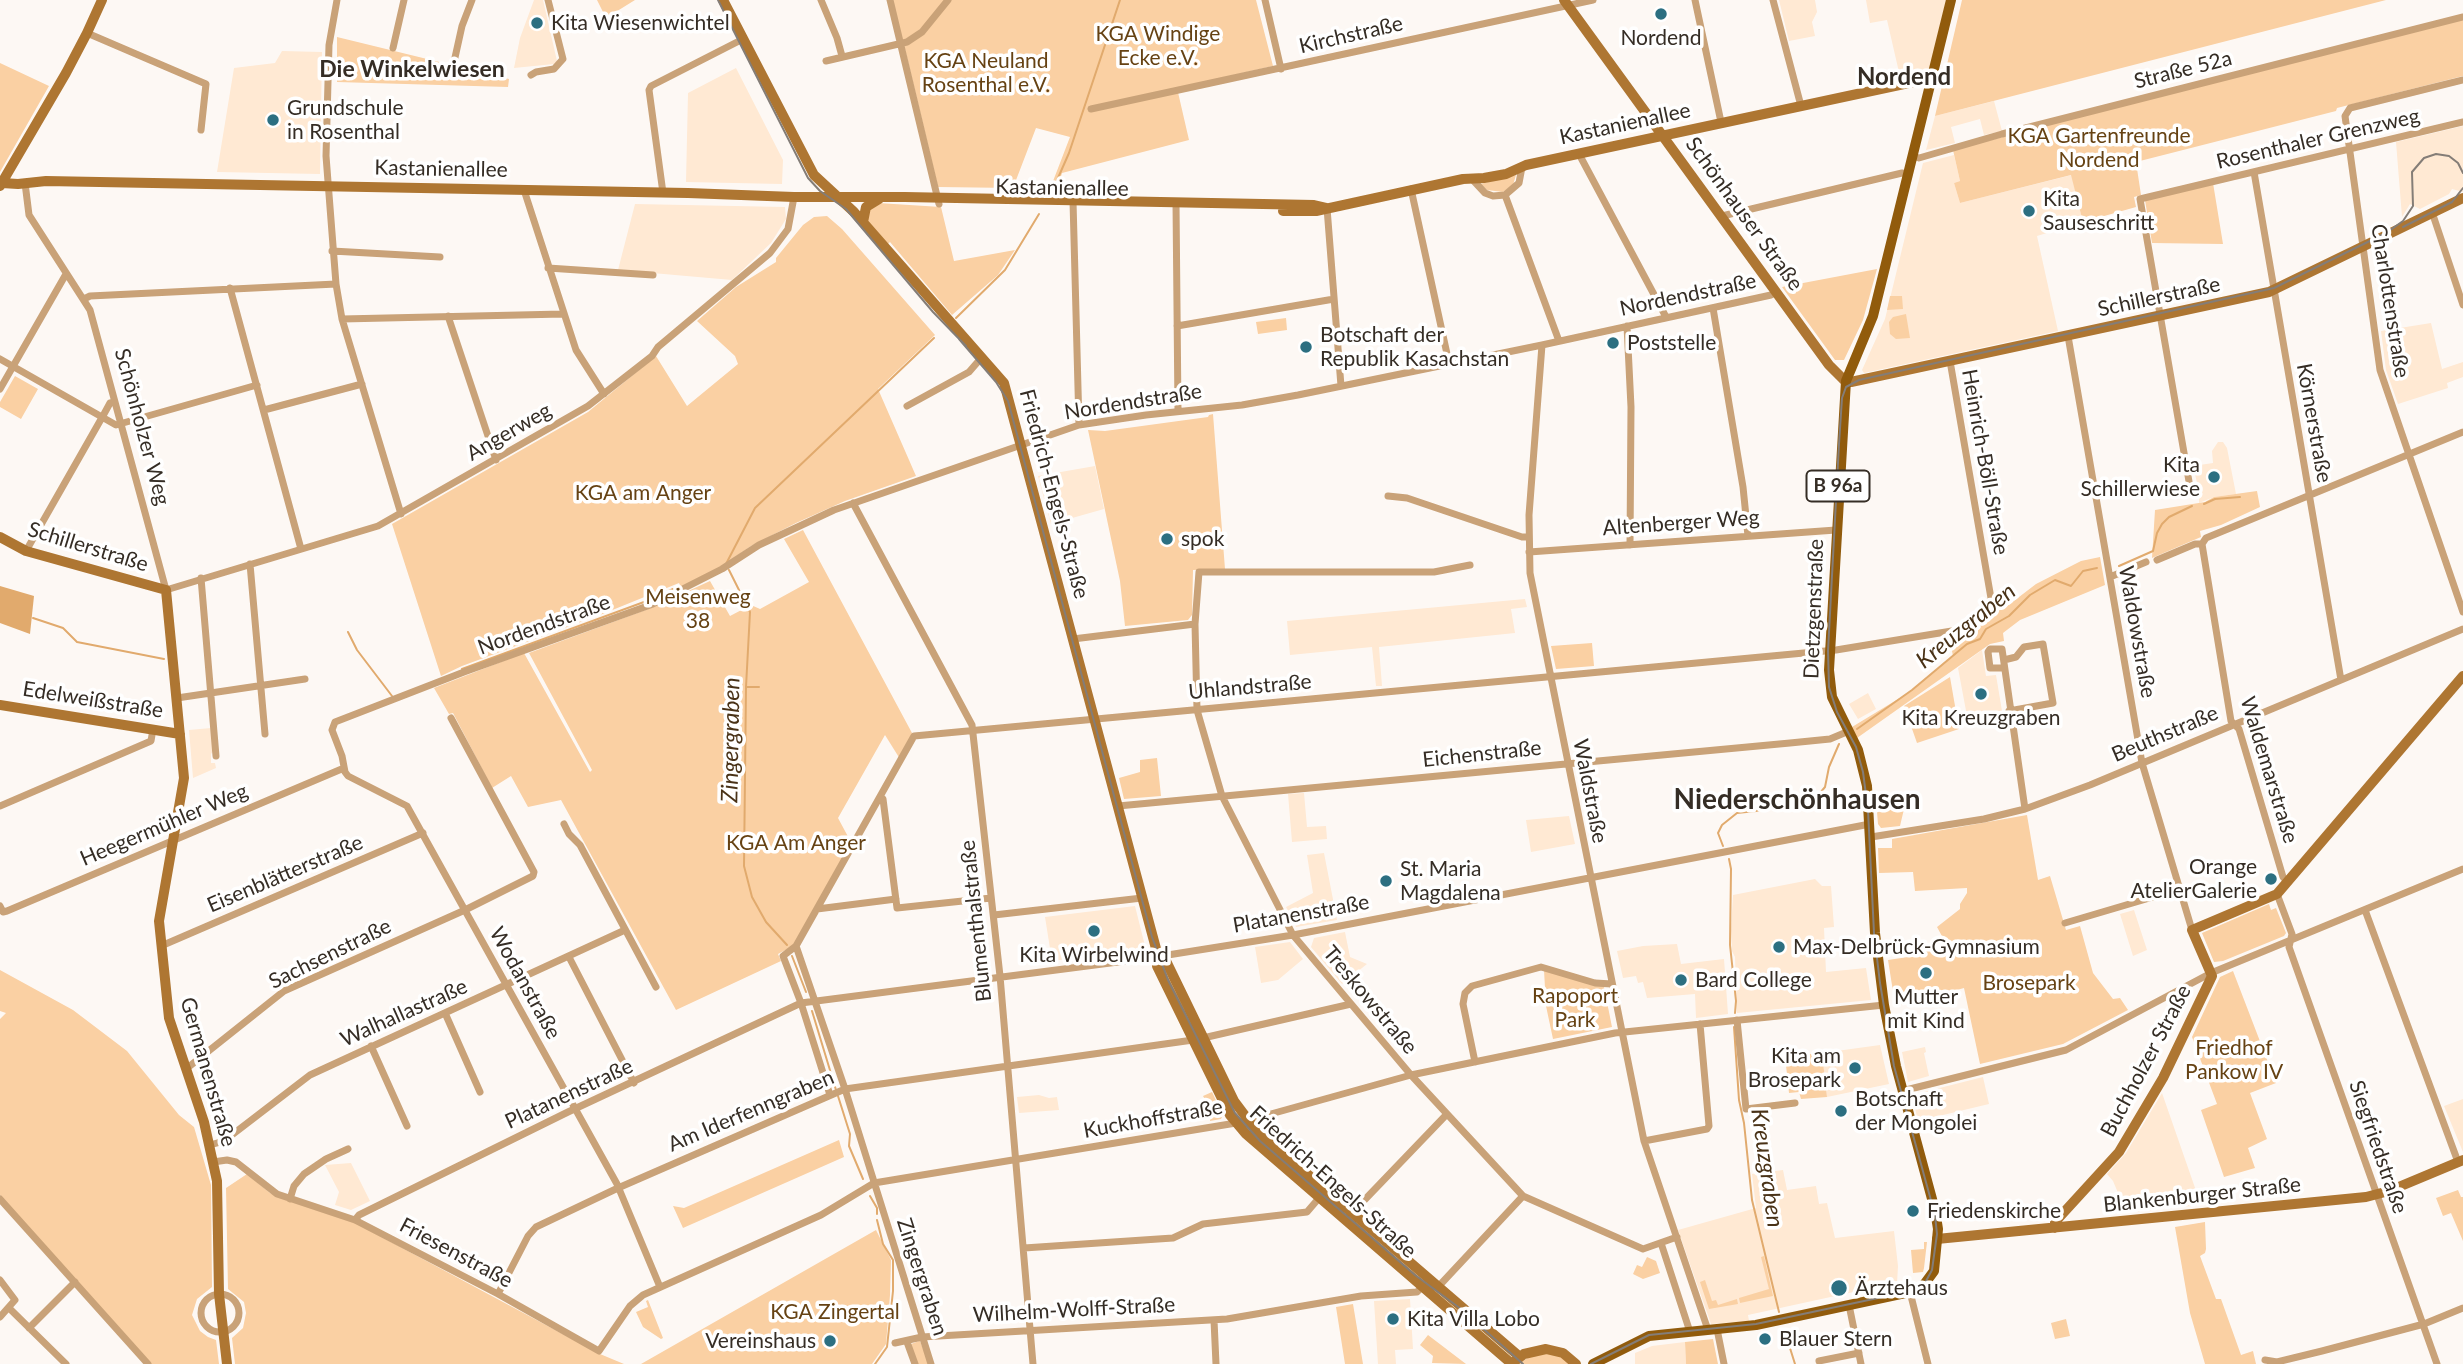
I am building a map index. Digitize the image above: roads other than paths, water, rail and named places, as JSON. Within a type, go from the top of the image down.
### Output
[{"type":"main road","name":"Dietzgenstraße","points":[[1908,1292],[1923,1286],[1934,1270],[1937,1239],[1935,1210],[1902,1091],[1884,1005],[1875,933],[1871,837],[1863,765],[1830,690],[1830,651],[1846,381],[1873,316],[1951,0]]},
{"type":"main road","points":[[1593,1364],[1642,1338],[1756,1325],[1908,1292]]},
{"type":"street","points":[[1,183],[88,33],[102,0]]},
{"type":"street","points":[[337,0],[329,53],[326,156],[336,284],[342,319],[401,514]]},
{"type":"street","points":[[393,48],[404,0]]},
{"type":"street","points":[[454,62],[462,26],[472,0]]},
{"type":"street","points":[[531,75],[554,69],[562,59],[548,0]]},
{"type":"street","name":"Friedrich-Engels-Straße","points":[[723,0],[811,171],[822,185],[863,222],[1004,383],[1158,956],[1157,966],[1246,1134],[1422,1287],[1515,1362]]},
{"type":"street","points":[[821,0],[842,56]]},
{"type":"street","points":[[890,0],[939,201]]},
{"type":"street","points":[[826,61],[907,42],[922,32],[948,0]]},
{"type":"street","points":[[1265,0],[1281,69]]},
{"type":"street","name":"Kirchstraße","points":[[1091,109],[1281,69],[1566,3],[1593,0]]},
{"type":"street","points":[[1695,0],[1721,122]]},
{"type":"street","points":[[1773,0],[1801,106]]},
{"type":"street","name":"Schönhauser Straße","points":[[1566,3],[1829,365],[1846,381]]},
{"type":"street","name":"Straße 52a","points":[[1913,156],[1919,158],[2002,134],[2463,17]]},
{"type":"street","points":[[88,33],[206,84],[201,130]]},
{"type":"street","points":[[663,193],[649,90],[651,86],[743,39]]},
{"type":"street","name":"Kastanienallee","points":[[1,183],[46,181],[663,193],[1176,206],[1308,212],[1411,189],[1506,174],[1522,167],[1721,122],[1932,78]]},
{"type":"street","name":"Charlottenstraße","points":[[2463,80],[2350,108],[2345,116],[2381,370],[2463,612]]},
{"type":"street","name":"Rosenthaler Grenzweg","points":[[2159,316],[2140,199],[2463,122]]},
{"type":"street","points":[[1579,154],[1667,317]]},
{"type":"street","points":[[1471,178],[1485,193],[1493,196],[1505,195],[1519,183],[1522,167]]},
{"type":"street","name":"Körnerstraße","points":[[2254,172],[2341,680]]},
{"type":"street","points":[[1722,216],[1902,173],[1908,174]]},
{"type":"street","name":"Schönholzer Weg","points":[[25,183],[29,215],[90,310],[166,590],[184,778]]},
{"type":"street","points":[[1411,189],[1449,363]]},
{"type":"street","points":[[523,190],[576,350],[604,394]]},
{"type":"street","points":[[1505,195],[1559,341]]},
{"type":"street","name":"Angerweg","points":[[166,590],[379,526],[588,406],[652,356],[658,347],[770,253],[788,229],[794,197]]},
{"type":"street","name":"Schillerstraße","points":[[1846,381],[1852,382],[2274,290],[2463,198]]},
{"type":"street","points":[[863,222],[866,207],[879,199]]},
{"type":"street","points":[[1073,204],[1079,425]]},
{"type":"street","points":[[1176,206],[1178,411]]},
{"type":"street","points":[[1327,208],[1341,386]]},
{"type":"street","points":[[2432,212],[2463,305]]},
{"type":"street","points":[[332,251],[440,257]]},
{"type":"street","points":[[548,268],[653,275]]},
{"type":"street","points":[[0,389],[66,274]]},
{"type":"street","points":[[84,299],[90,296],[336,284]]},
{"type":"street","points":[[230,288],[301,550]]},
{"type":"street","name":"Nordendstraße","points":[[344,768],[332,726],[335,722],[653,604],[732,564],[759,545],[853,503],[1020,444],[1079,425],[1242,405],[1542,345],[1776,292]]},
{"type":"street","points":[[1177,326],[1334,299]]},
{"type":"street","points":[[1713,308],[1744,487],[1748,536]]},
{"type":"street","points":[[342,319],[563,314]]},
{"type":"street","points":[[448,316],[496,460]]},
{"type":"street","points":[[2159,316],[2191,493]]},
{"type":"street","points":[[1626,326],[1631,407],[1630,545]]},
{"type":"street","name":"Waldowstraße","points":[[2068,336],[2142,763],[2192,930]]},
{"type":"street","name":"Waldstraße","points":[[1542,345],[1528,537],[1530,572],[1644,1141],[1724,1364]]},
{"type":"street","points":[[907,406],[969,372],[982,357]]},
{"type":"street","points":[[0,359],[116,425],[257,385]]},
{"type":"street","name":"Heinrich-Böll-Straße","points":[[1830,651],[1964,629],[1992,607],[1950,361]]},
{"type":"street","points":[[264,410],[362,384]]},
{"type":"street","points":[[26,551],[110,403],[115,402]]},
{"type":"street","points":[[2157,560],[2195,544],[2202,544],[2206,538],[2463,432]]},
{"type":"street","points":[[1388,496],[1407,498],[1528,537]]},
{"type":"street","name":"Blumenthalstraße","points":[[853,503],[959,701],[972,731],[1009,1067],[1033,1364]]},
{"type":"street","name":"Altenberger Weg","points":[[1529,552],[1836,530]]},
{"type":"street","name":"Schillerstraße","points":[[0,537],[26,551],[166,590]]},
{"type":"street","name":"Waldemarstraße","points":[[2202,544],[2231,721],[2239,729],[2283,877],[2287,881]]},
{"type":"street","points":[[2110,577],[2146,562]]},
{"type":"street","points":[[250,564],[265,734]]},
{"type":"street","name":"Treskowstraße","points":[[1470,565],[1434,572],[1199,572],[1195,624],[1197,710],[1222,796],[1293,935],[1411,1075],[1523,1196],[1643,1248],[1661,1243]]},
{"type":"street","points":[[201,578],[216,756]]},
{"type":"street","points":[[1073,639],[1195,624]]},
{"type":"street","name":"Beuthstraße","points":[[1871,837],[1984,819],[2025,809],[2463,629]]},
{"type":"street","points":[[2009,711],[2053,703],[2043,644],[2024,647],[2016,657],[2003,664],[2009,711],[2025,809]]},
{"type":"street","name":"Uhlandstraße","points":[[795,947],[914,736],[1830,651]]},
{"type":"street","points":[[2211,973],[2192,930],[2277,894],[2463,676]]},
{"type":"street","points":[[177,698],[305,680]]},
{"type":"street","name":"Edelweißstraße","points":[[0,705],[180,734]]},
{"type":"street","name":"Sachsenstraße","points":[[186,1069],[284,991],[465,910],[534,874],[451,718]]},
{"type":"street","points":[[0,806],[151,741],[153,729]]},
{"type":"street","name":"Eichenstraße","points":[[1118,806],[1830,739],[1849,731]]},
{"type":"street","name":"Wodanstraße","points":[[344,768],[348,776],[407,806],[618,1188],[660,1287]]},
{"type":"street","name":"Heegermühler Weg","points":[[0,906],[3,912],[7,911],[344,768]]},
{"type":"street","name":"Germanenstraße","points":[[184,778],[159,920],[169,1018],[204,1122],[213,1162],[218,1195],[219,1294],[227,1364]]},
{"type":"street","points":[[880,797],[883,799],[899,909],[991,898]]},
{"type":"street","points":[[564,824],[580,845],[656,987]]},
{"type":"street","name":"Platanenstraße","points":[[816,1000],[1158,956],[1293,935],[1870,824]]},
{"type":"street","name":"Eisenblätterstraße","points":[[161,946],[422,833]]},
{"type":"street","points":[[1902,1091],[2066,1051],[2211,973],[2463,869]]},
{"type":"street","points":[[2065,923],[2180,889]]},
{"type":"street","name":"Siegfriedstraße","points":[[2277,894],[2292,934],[2289,947],[2437,1364]]},
{"type":"street","points":[[994,915],[1142,898]]},
{"type":"street","points":[[817,909],[896,900]]},
{"type":"street","points":[[2365,910],[2461,1161]]},
{"type":"street","name":"Walhallastraße","points":[[210,1145],[224,1141],[310,1075],[625,930]]},
{"type":"street","name":"Zingergraben","points":[[837,1092],[816,1000],[795,947],[783,956],[801,1003],[837,1092],[874,1183],[931,1364]]},
{"type":"street","points":[[569,957],[634,1083]]},
{"type":"street","points":[[1475,1062],[1463,1001],[1465,993],[1472,986],[1541,967],[1595,983],[1612,984]]},
{"type":"street","name":"Buchholzer Straße","points":[[2055,1228],[2055,1222],[2119,1152],[2162,1078],[2205,993],[2211,973]]},
{"type":"street","points":[[801,1003],[816,1000]]},
{"type":"street","name":"Platanenstraße","points":[[355,1220],[359,1215],[574,1110],[801,1003]]},
{"type":"street","name":"Am Iderfenngraben","points":[[498,1294],[531,1231],[618,1188],[837,1092],[954,1072],[967,1073],[1198,1039],[1351,1004]]},
{"type":"street","name":"Kuckhoffstraße","points":[[599,1351],[634,1302],[660,1287],[821,1215],[874,1183],[1242,1122],[1411,1075],[1622,1032],[1884,1005]]},
{"type":"street","points":[[445,1013],[480,1092]]},
{"type":"street","points":[[1737,1020],[1746,1109],[1795,1102]]},
{"type":"street","points":[[1644,1141],[1707,1129],[1709,1126],[1700,1024]]},
{"type":"street","points":[[371,1046],[407,1126]]},
{"type":"street","points":[[1352,1213],[1447,1114]]},
{"type":"street","name":"Friedrich-Engels-Straße","points":[[1242,1122],[1438,1287],[1515,1362]]},
{"type":"street","points":[[290,1199],[294,1186],[304,1174],[326,1159],[348,1149]]},
{"type":"street","name":"Blankenburger Straße","points":[[1937,1239],[2377,1196],[2461,1161]]},
{"type":"street","name":"Friesenstraße","points":[[213,1162],[236,1162],[267,1187],[290,1199],[355,1220],[498,1294],[599,1351]]},
{"type":"street","points":[[1438,1287],[1523,1196]]},
{"type":"street","points":[[1024,1248],[1173,1238],[1203,1224],[1307,1212],[1320,1198]]},
{"type":"street","points":[[0,1199],[148,1364]]},
{"type":"street","points":[[1677,1237],[1661,1243],[1690,1332]]},
{"type":"street","points":[[0,1280],[15,1298],[15,1302],[0,1317]]},
{"type":"street","points":[[29,1328],[75,1282]]},
{"type":"street","name":"Wilhelm-Wolff-Straße","points":[[895,1343],[922,1337],[1214,1320],[1361,1296],[1417,1292],[1422,1287],[1438,1287]]},
{"type":"street","points":[[1908,1292],[1928,1364]]},
{"type":"street","points":[[219,1294],[233,1299],[239,1314],[235,1324],[222,1332],[207,1327],[201,1312],[207,1299],[219,1294]]},
{"type":"street","points":[[1849,1305],[1861,1364]]},
{"type":"street","points":[[9,1308],[66,1364]]},
{"type":"street","points":[[2265,1360],[2277,1362],[2424,1324],[2463,1308]]},
{"type":"street","points":[[1214,1320],[1216,1364]]},
{"type":"street","name":"Zingergraben","points":[[907,1342],[915,1364]]},
{"type":"street","points":[[1515,1362],[1539,1349],[1550,1349],[1563,1353],[1576,1364]]},
{"type":"street","points":[[1821,1362],[1859,1353]]},
{"type":"waterway","name":"Zingergraben","points":[[1054,187],[1069,153],[1120,0]]},
{"type":"waterway","name":"Zingergraben","points":[[956,318],[1005,270],[1039,214]]},
{"type":"waterway","name":"Zingergraben","points":[[726,564],[755,508],[934,338]]},
{"type":"waterway","name":"Kreuzgraben","points":[[2204,504],[2215,499],[2240,497]]},
{"type":"waterway","name":"Kreuzgraben","points":[[2119,566],[2153,551],[2162,524],[2169,517],[2192,506]]},
{"type":"waterway","name":"Kreuzgraben","points":[[1857,729],[1912,690],[1967,644],[1980,639],[1986,629],[2009,616],[2030,595],[2055,580],[2071,586],[2083,571],[2097,568]]},
{"type":"waterway","name":"Zingergraben","points":[[729,570],[750,612],[746,687],[744,866],[752,897],[766,922],[787,945]]},
{"type":"waterway","points":[[462,669],[673,589]]},
{"type":"waterway","points":[[33,618],[63,628],[77,642],[164,659]]},
{"type":"waterway","points":[[348,632],[357,650],[392,696]]},
{"type":"waterway","points":[[746,687],[759,687]]},
{"type":"waterway","name":"Kreuzgraben","points":[[1723,846],[1718,833],[1722,825],[1737,813],[1815,798],[1825,787],[1829,767],[1839,744]]},
{"type":"waterway","name":"Kreuzgraben","points":[[1729,859],[1730,945],[1735,1013]]},
{"type":"waterway","name":"Zingergraben","points":[[792,956],[806,992]]},
{"type":"waterway","name":"Zingergraben","points":[[812,1011],[836,1090]]},
{"type":"waterway","name":"Kreuzgraben","points":[[1734,1027],[1739,1100],[1752,1200],[1779,1312]]},
{"type":"waterway","name":"Zingergraben","points":[[838,1096],[850,1134],[849,1146],[863,1179]]},
{"type":"waterway","name":"Zingergraben","points":[[870,1196],[877,1208],[877,1214]]},
{"type":"waterway","name":"Zingergraben","points":[[875,1364],[887,1347],[893,1291],[893,1260],[883,1244],[877,1220]]},
{"type":"waterway","name":"Kreuzgraben","points":[[1784,1329],[1795,1364]]},
{"type":"tram line","points":[[718,0],[808,178],[820,191],[846,209],[933,312],[966,346]]},
{"type":"tram line","points":[[1591,1364],[1649,1335],[1756,1324],[1911,1291],[1925,1283],[1932,1270],[1937,1234],[1935,1215],[1894,1066],[1880,983],[1863,772],[1856,747],[1837,712],[1829,687],[1828,651],[1839,444],[1842,398],[1846,387],[1859,380],[2274,288],[2386,233],[2403,221],[2413,206],[2412,172],[2424,158],[2436,154],[2449,156],[2458,163],[2463,173]]},
{"type":"tram line","points":[[2403,227],[2452,202],[2463,188]]},
{"type":"tram line","points":[[959,339],[996,382],[1008,401],[1152,937],[1168,980],[1235,1113],[1260,1141],[1523,1364]]},
{"type":"place","name":"Nordend","points":[[1661,14]]},
{"type":"place","name":"Kita Wiesenwichtel","points":[[537,23]]},
{"type":"place","name":"Grundschule in Rosenthal","points":[[273,120]]},
{"type":"place","name":"Kita Sauseschritt","points":[[2029,211]]},
{"type":"place","name":"Poststelle","points":[[1613,343]]},
{"type":"place","name":"Botschaft der Republik Kasachstan","points":[[1306,347]]},
{"type":"place","name":"Kita Schillerwiese","points":[[2214,477]]},
{"type":"place","name":"spok","points":[[1167,539]]},
{"type":"place","name":"Kita Kreuzgraben","points":[[1981,694]]},
{"type":"place","name":"Orange AtelierGalerie","points":[[2271,879]]},
{"type":"place","name":"St. Maria Magdalena","points":[[1386,881]]},
{"type":"place","name":"Kita Wirbelwind","points":[[1094,931]]},
{"type":"place","name":"Max-Delbrück-Gymnasium","points":[[1779,947]]},
{"type":"place","name":"Mutter mit Kind","points":[[1926,973]]},
{"type":"place","name":"Bard College","points":[[1681,980]]},
{"type":"place","name":"Kita am Brosepark","points":[[1855,1068]]},
{"type":"place","name":"Botschaft der Mongolei","points":[[1841,1111]]},
{"type":"place","name":"Friedenskirche","points":[[1913,1211]]},
{"type":"place","name":"Ärztehaus","points":[[1839,1288]]},
{"type":"place","name":"Kita Villa Lobo","points":[[1393,1319]]},
{"type":"place","name":"Blauer Stern","points":[[1765,1339]]},
{"type":"place","name":"Vereinshaus","points":[[830,1341]]},
{"type":"district","name":"Die Winkelwiesen","points":[[412,70]]},
{"type":"district","name":"Nordend","points":[[1904,77]]},
{"type":"district","name":"Niederschönhausen","points":[[1797,800]]},
{"type":"park label","name":"KGA Windige Ecke e.V.","points":[[1158,46]]},
{"type":"park label","name":"KGA Neuland Rosenthal e.V.","points":[[986,73]]},
{"type":"park label","name":"KGA Gartenfreunde Nordend","points":[[2099,148]]},
{"type":"park label","name":"KGA am Anger","points":[[643,493]]},
{"type":"park label","name":"Meisenweg 38","points":[[698,609]]},
{"type":"park label","name":"KGA Am Anger","points":[[796,843]]},
{"type":"park label","name":"Brosepark","points":[[2029,983]]},
{"type":"park label","name":"Rapoport Park","points":[[1575,1008]]},
{"type":"park label","name":"Friedhof Pankow IV","points":[[2234,1060]]},
{"type":"park label","name":"KGA Zingertal","points":[[835,1312]]}]
